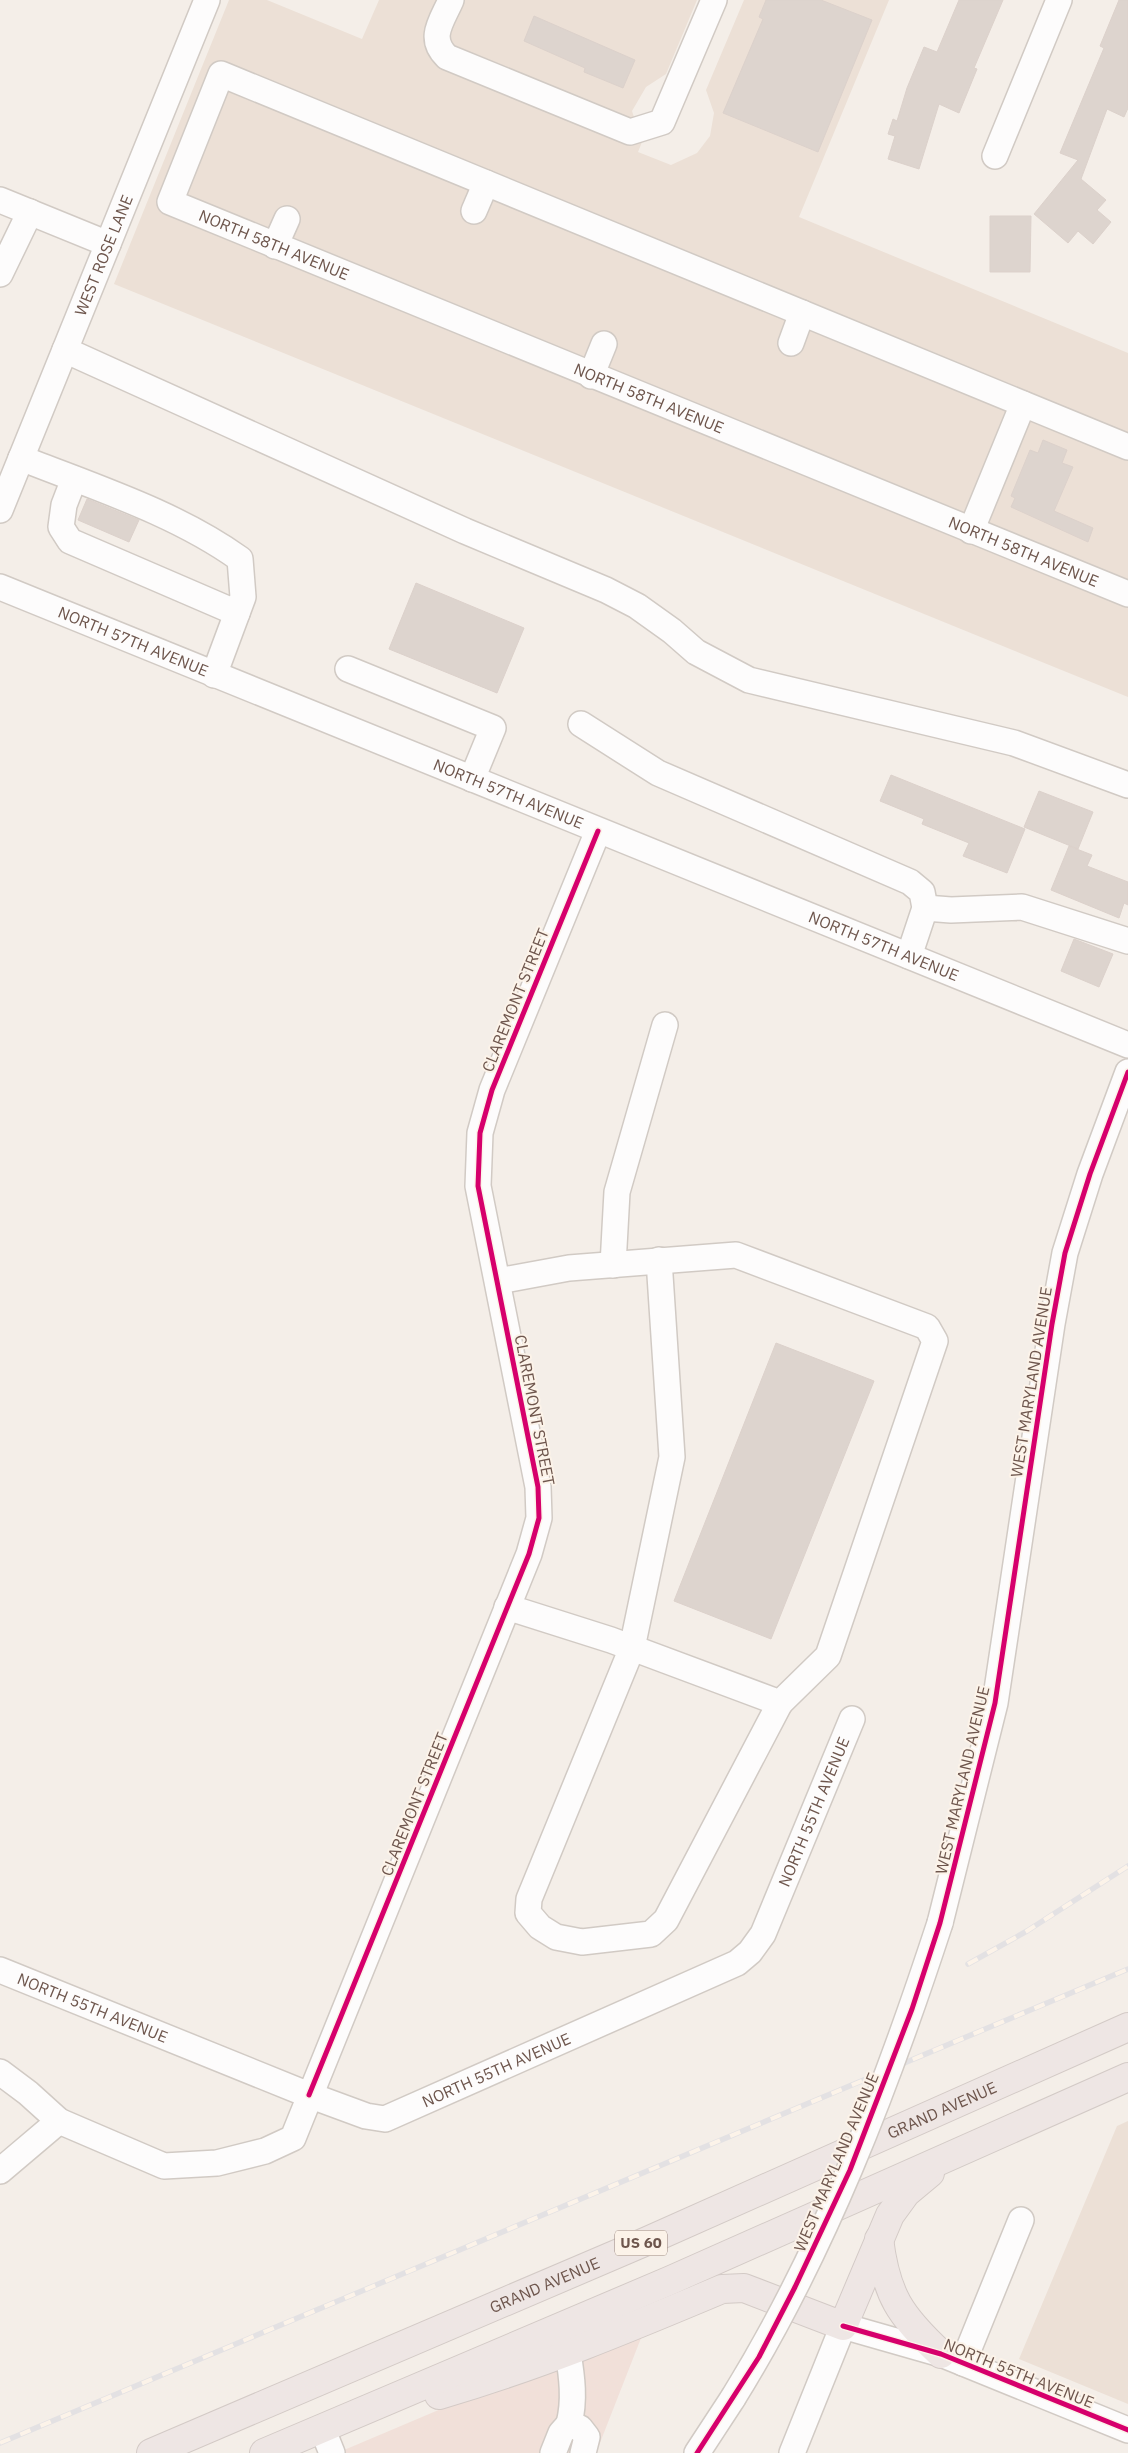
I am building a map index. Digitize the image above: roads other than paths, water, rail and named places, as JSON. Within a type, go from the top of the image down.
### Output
[{"type":"highway","name":"GRAND AVENUE","points":[[151,2453],[657,2236],[1128,2027]]},
{"type":"highway","name":"US 60","points":[[264,2453],[671,2280],[1128,2077]]},
{"type":"highway","points":[[322,2428],[502,2377],[568,2353],[722,2290],[732,2288],[744,2288],[843,2326],[890,2215],[906,2193],[962,2150]]},
{"type":"highway","points":[[879,2239],[883,2267],[895,2302],[915,2330],[952,2358]]},
{"type":"street","name":"WEST ROSE LANE","points":[[0,510],[208,0]]},
{"type":"street","points":[[451,0],[435,37],[438,48],[447,57],[630,132],[662,122],[714,0]]},
{"type":"street","points":[[995,156],[1059,0]]},
{"type":"street","name":"NORTH 58TH AVENUE","points":[[486,183],[221,74],[170,202],[591,376],[1128,594]]},
{"type":"street","points":[[474,211],[486,183],[1128,447]]},
{"type":"street","points":[[0,200],[108,244]]},
{"type":"street","points":[[0,274],[30,212]]},
{"type":"street","points":[[275,246],[287,219]]},
{"type":"street","points":[[791,343],[802,313]]},
{"type":"street","points":[[591,376],[604,344]]},
{"type":"street","points":[[65,350],[465,531],[606,590],[636,606],[672,631],[696,652],[749,680],[1014,743],[1128,786]]},
{"type":"street","points":[[971,531],[1023,404]]},
{"type":"street","points":[[21,458],[169,518],[215,541],[240,558],[243,597],[214,675]]},
{"type":"street","points":[[74,479],[64,505],[61,527],[70,541],[237,613]]},
{"type":"street","name":"NORTH 57TH AVENUE","points":[[0,588],[1128,1045]]},
{"type":"street","points":[[348,669],[493,728],[472,780]]},
{"type":"street","points":[[581,724],[658,773],[910,882],[922,892],[925,908],[909,956]]},
{"type":"street","name":"CLAREMONT STREET","points":[[59,2121],[164,2166],[218,2163],[265,2151],[293,2138],[529,1554],[539,1518],[538,1487],[478,1186],[480,1133],[492,1090],[598,831]]},
{"type":"street","points":[[925,908],[951,910],[1022,907],[1128,942]]},
{"type":"street","points":[[613,1264],[617,1192],[665,1025]]},
{"type":"street","name":"WEST MARYLAND AVENUE","points":[[697,2453],[758,2357],[795,2287],[850,2170],[881,2093],[940,1923],[992,1718],[1052,1324],[1065,1253],[1090,1174],[1128,1072]]},
{"type":"street","points":[[498,1281],[569,1268],[659,1260],[736,1254],[927,1327],[935,1341],[828,1656],[780,1703],[666,1920],[651,1934],[582,1942],[556,1937],[540,1927],[528,1913],[529,1899],[632,1648],[672,1456],[659,1260]]},
{"type":"street","points":[[507,1607],[632,1648],[780,1703]]},
{"type":"street","name":"NORTH 55TH AVENUE","points":[[0,1970],[309,2095],[366,2116],[385,2119],[737,1963],[750,1952],[763,1934],[852,1719]]},
{"type":"street","points":[[0,2072],[28,2093],[59,2121],[0,2171]]},
{"type":"street","points":[[952,2358],[1021,2220]]},
{"type":"street","points":[[792,2453],[843,2326]]},
{"type":"street","name":"NORTH 55TH AVENUE","points":[[843,2326],[952,2358],[1128,2430]]},
{"type":"street","points":[[553,2453],[561,2433],[569,2424],[572,2409],[568,2353]]},
{"type":"street","points":[[569,2424],[580,2428],[587,2437],[583,2453]]},
{"type":"street","points":[[322,2428],[332,2453]]},
{"type":"railway","points":[[968,1964],[1027,1931],[1128,1866]]},
{"type":"railway","points":[[0,2443],[1128,1969]]}]
